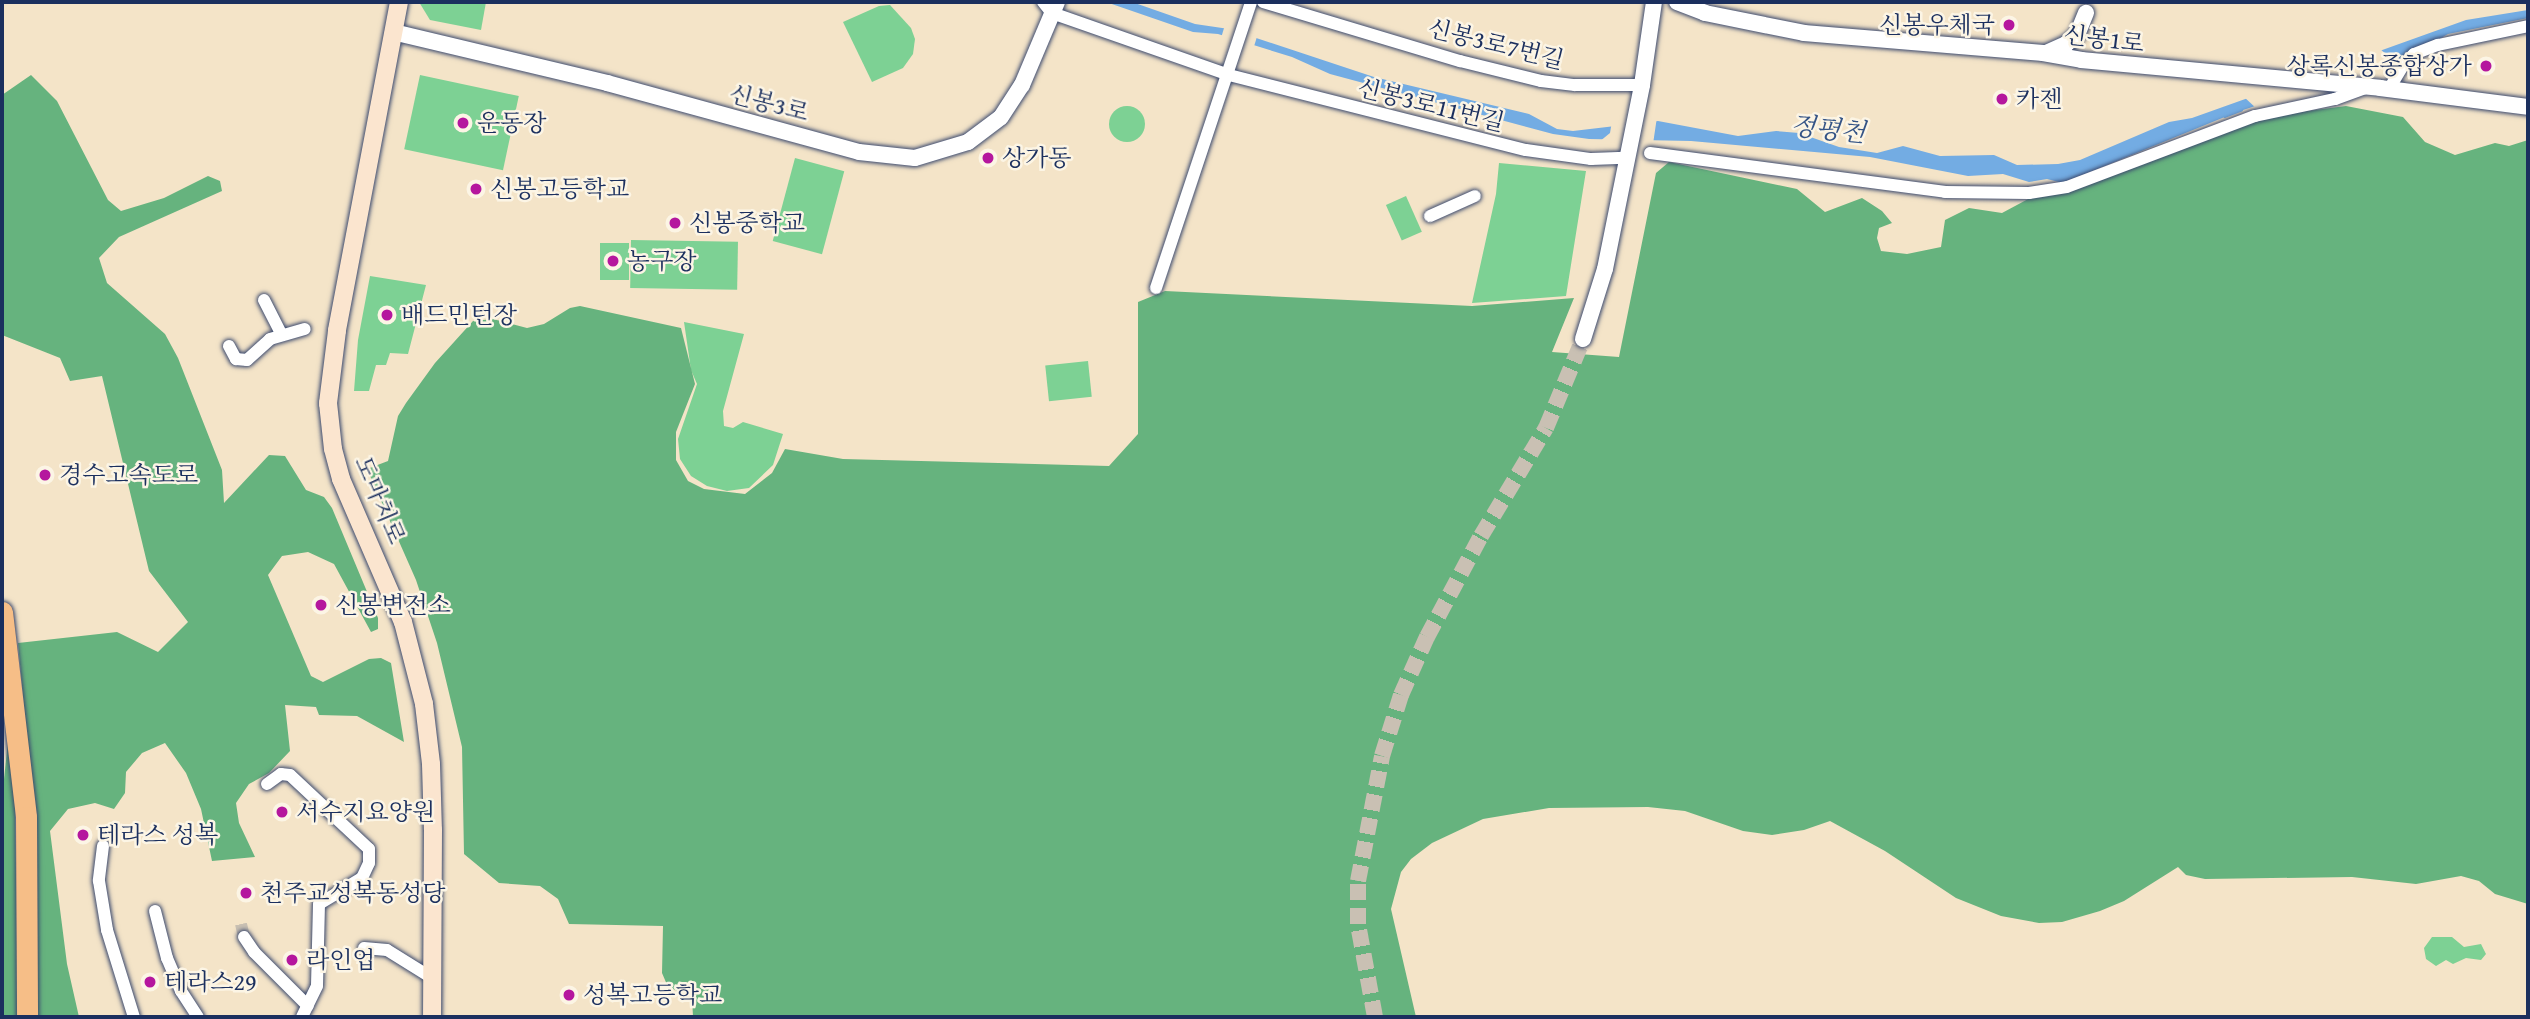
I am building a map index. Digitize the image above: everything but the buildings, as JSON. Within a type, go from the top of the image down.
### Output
[{"type":"highway","points":[[2,612],[26,817],[27,1017]]},
{"type":"highway","points":[[2,673],[16,736]]},
{"type":"main road","name":"도마치로","points":[[399,2],[337,331],[328,403],[333,449],[341,479],[403,622],[424,704],[432,767],[432,1017]]},
{"type":"street","name":"신봉3로7번길","points":[[1263,2],[1460,61],[1541,81],[1575,85],[1642,85]]},
{"type":"street","points":[[1583,339],[1605,270],[1642,85],[1654,2]]},
{"type":"street","name":"신봉1로","points":[[1677,2],[1706,13],[1804,33],[2043,53],[2169,70],[2232,73],[2378,88],[2528,107]]},
{"type":"street","name":"신봉3로","points":[[393,32],[607,83],[859,152],[915,158],[968,142],[1001,117],[1022,85],[1051,5]]},
{"type":"street","name":"신봉3로11번길","points":[[1051,5],[1229,75],[1526,150],[1591,159],[1626,155]]},
{"type":"street","points":[[1156,288],[1234,62],[1250,6]]},
{"type":"street","points":[[2043,53],[2066,44],[2077,35],[2087,13]]},
{"type":"street","points":[[1650,153],[1945,192],[2029,193],[2067,187],[2255,116],[2378,88],[2414,54],[2438,45],[2528,26]]},
{"type":"street","points":[[1430,216],[1475,196]]},
{"type":"street","points":[[264,300],[281,334]]},
{"type":"street","points":[[229,346],[236,359],[247,360],[270,339],[305,329]]},
{"type":"street","points":[[244,937],[305,1012],[317,986],[319,904],[362,878],[369,863],[369,849],[290,775],[281,774],[267,784]]},
{"type":"street","points":[[103,846],[99,881],[107,930],[134,1017]]},
{"type":"street","points":[[155,911],[167,958],[181,991],[198,1017]]},
{"type":"street","points":[[364,948],[387,950],[432,978]]},
{"type":"green space","points":[[419,2],[486,2],[481,30],[430,20]]},
{"type":"green space","points":[[890,5],[911,28],[915,39],[913,54],[903,68],[872,82],[843,22],[879,6]]},
{"type":"green space","points":[[31,75],[57,101],[108,200],[121,211],[164,198],[208,176],[220,181],[222,191],[119,237],[99,258],[107,283],[165,334],[178,358],[222,470],[224,503],[269,455],[285,456],[306,490],[324,497],[332,508],[378,618],[378,629],[371,632],[334,564],[308,552],[282,556],[268,575],[311,676],[323,682],[369,659],[381,658],[391,663],[404,742],[357,716],[319,715],[316,707],[285,705],[290,751],[269,773],[249,784],[236,803],[239,823],[255,857],[212,861],[201,809],[186,773],[165,743],[142,753],[126,772],[125,793],[114,809],[95,803],[68,809],[50,831],[67,964],[79,1017],[37,1017],[37,843],[18,643],[117,632],[158,652],[188,622],[149,571],[102,376],[70,381],[60,358],[2,335],[2,95]]},
{"type":"green space","name":"운동장","points":[[420,75],[519,96],[503,170],[404,149]]},
{"type":"green space","points":[[1127,106],[1140,111],[1145,124],[1140,137],[1127,142],[1114,137],[1109,124],[1114,111]]},
{"type":"green space","points":[[2346,106],[2403,117],[2425,142],[2455,155],[2495,143],[2509,146],[2528,140],[2528,904],[2495,894],[2479,881],[2461,876],[2416,884],[2352,877],[2205,879],[2186,875],[2178,867],[2124,901],[2100,911],[2062,922],[2039,923],[2001,916],[1956,898],[1885,851],[1830,821],[1804,830],[1772,835],[1743,831],[1685,811],[1648,807],[1549,808],[1483,819],[1432,843],[1411,859],[1401,872],[1391,909],[1416,1017],[693,1017],[692,997],[668,987],[662,973],[663,926],[569,924],[558,899],[540,886],[499,883],[464,854],[462,747],[437,643],[416,580],[367,469],[388,461],[398,416],[435,363],[473,321],[493,319],[527,328],[544,324],[570,308],[580,306],[681,328],[695,384],[676,432],[676,460],[688,481],[704,489],[745,494],[772,473],[785,449],[843,459],[1109,466],[1138,434],[1138,302],[1165,291],[1472,306],[1574,298],[1552,352],[1619,357],[1656,173],[1669,162],[1797,189],[1825,212],[1862,198],[1882,211],[1892,223],[1879,228],[1877,238],[1881,251],[1907,254],[1941,247],[1945,220],[1969,208],[2002,213],[2030,198],[2269,116]]},
{"type":"green space","points":[[795,158],[844,171],[822,254],[773,241]]},
{"type":"green space","points":[[1499,163],[1586,171],[1566,296],[1472,303],[1496,194]]},
{"type":"green space","points":[[1406,196],[1422,232],[1402,241],[1386,205]]},
{"type":"green space","points":[[631,240],[738,242],[737,290],[630,288]]},
{"type":"green space","name":"농구장","points":[[600,243],[629,243],[629,280],[600,280]]},
{"type":"green space","points":[[370,276],[426,285],[408,354],[390,353],[386,365],[376,365],[369,391],[354,391],[358,340]]},
{"type":"green space","points":[[684,322],[744,334],[723,411],[724,426],[733,428],[743,422],[783,434],[773,465],[749,488],[727,491],[707,486],[691,476],[680,459],[678,439],[697,384],[691,370]]},
{"type":"green space","points":[[1088,361],[1092,397],[1049,401],[1045,365]]},
{"type":"green space","points":[[8,741],[15,807],[18,1017],[2,1017],[2,798]]},
{"type":"green space","points":[[2432,937],[2452,937],[2464,947],[2481,944],[2486,954],[2481,960],[2466,958],[2453,964],[2446,960],[2436,966],[2426,959],[2424,948]]},
{"type":"water","name":"정평천","points":[[1106,2],[1132,2],[1195,24],[1229,29],[1374,77],[1529,114],[1557,129],[1573,131],[1658,121],[1738,136],[1776,131],[1799,133],[1839,147],[1877,153],[1903,146],[1940,156],[1994,155],[2017,165],[2058,164],[2080,160],[2169,122],[2192,118],[2466,20],[2528,10],[2528,18],[2448,34],[2413,54],[2237,112],[2063,183],[2047,179],[2029,182],[2003,174],[1968,176],[1870,157],[1691,141],[1589,139],[1553,134],[1330,74],[1292,57],[1218,34],[1193,32]]},
{"type":"pier","points":[[1225,25],[1258,35],[1253,49],[1221,39]]},
{"type":"pier","points":[[2379,48],[2396,63],[2257,109],[2243,96]]},
{"type":"pier","points":[[1657,117],[1653,144],[1599,142],[1610,133],[1612,121]]},
{"type":"waterway","name":"정평천","points":[[2225,116],[2241,110]]},
{"type":"tunnel","points":[[1375,1017],[1358,924],[1358,881],[1382,756],[1401,695],[1427,637],[1481,536],[1546,428],[1583,339]]},
{"type":"tunnel","points":[[241,924],[244,937]]},
{"type":"place","name":"신봉우체국","points":[[2009,25]]},
{"type":"place","name":"상록신봉종합상가","points":[[2486,66]]},
{"type":"place","name":"카젠","points":[[2002,99]]},
{"type":"place","name":"운동장","points":[[463,123]]},
{"type":"place","name":"상가동","points":[[988,158]]},
{"type":"place","name":"신봉고등학교","points":[[476,189]]},
{"type":"place","name":"신봉중학교","points":[[675,223]]},
{"type":"place","name":"농구장","points":[[613,261]]},
{"type":"place","name":"배드민턴장","points":[[387,315]]},
{"type":"place","name":"경수고속도로","points":[[45,475]]},
{"type":"place","name":"신봉변전소","points":[[321,605]]},
{"type":"place","name":"서수지요양원","points":[[282,812]]},
{"type":"place","name":"테라스 성복","points":[[83,835]]},
{"type":"place","name":"천주교성복동성당","points":[[246,893]]},
{"type":"place","name":"라인업","points":[[292,960]]},
{"type":"place","name":"테라스29","points":[[150,982]]},
{"type":"place","name":"성복고등학교","points":[[569,995]]}]
